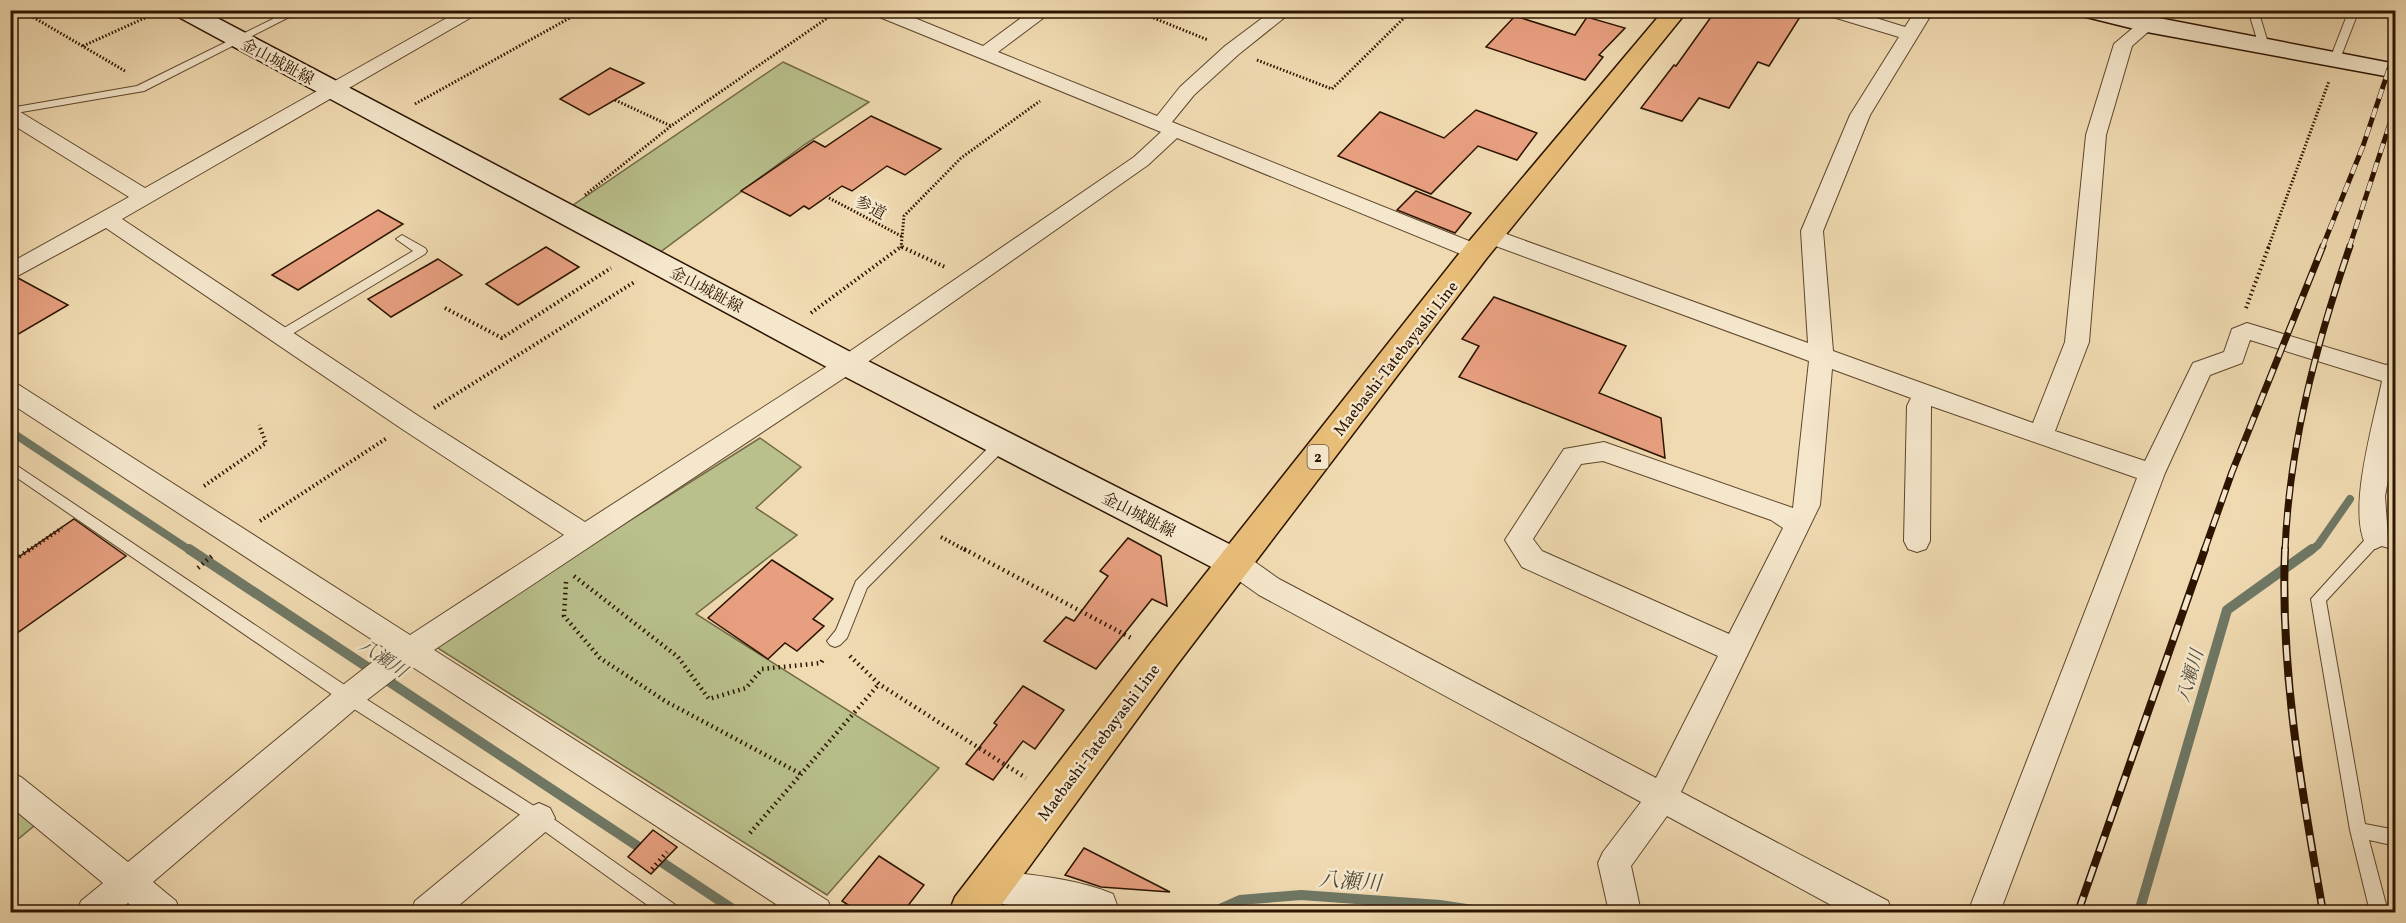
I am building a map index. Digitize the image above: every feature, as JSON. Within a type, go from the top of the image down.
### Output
[{"type":"main road","name":"金山城趾線","points":[[183,10],[786,332],[1234,563]]},
{"type":"main road","name":"Maebashi-Tatebayashi Line","points":[[970,912],[1163,655],[1483,244],[1677,10]]},
{"type":"main road","points":[[2086,10],[2147,25],[2264,46],[2333,67],[2396,71]]},
{"type":"street","points":[[10,273],[475,10]]},
{"type":"street","points":[[878,10],[1167,127],[1483,244],[1821,355],[2041,436],[2152,473]]},
{"type":"street","points":[[983,54],[1045,10]]},
{"type":"street","points":[[93,912],[349,697],[410,650],[847,364],[1141,161],[1167,127],[1187,91],[1232,50],[1285,10]]},
{"type":"street","points":[[1828,10],[1911,35]]},
{"type":"street","points":[[1624,912],[1623,851],[1663,797],[1807,505],[1821,355],[1812,231],[1860,115],[1925,10]]},
{"type":"street","points":[[2041,436],[2077,342],[2096,135],[2123,44],[2147,25]]},
{"type":"street","points":[[10,113],[146,198]]},
{"type":"street","points":[[108,219],[283,334],[411,423],[586,536]]},
{"type":"street","points":[[1984,912],[2152,473],[2201,369],[2234,357],[2240,335],[2247,331],[2394,373],[2372,496],[2385,542]]},
{"type":"street","points":[[10,391],[816,912]]},
{"type":"street","points":[[1917,541],[1919,406],[1926,394]]},
{"type":"street","points":[[1735,650],[1532,559],[1518,540],[1573,456],[1604,451],[1780,513],[1798,524]]},
{"type":"street","points":[[1234,563],[1269,587],[1876,912]]},
{"type":"street","points":[[10,787],[164,912]]},
{"type":"street","points":[[427,912],[539,818]]},
{"type":"street","points":[[990,886],[1044,893],[1101,905]]},
{"type":"lane","points":[[10,113],[140,89],[299,10]]},
{"type":"lane","points":[[2253,10],[2264,46]]},
{"type":"lane","points":[[2333,67],[2354,10]]},
{"type":"lane","points":[[283,334],[421,251],[402,239]]},
{"type":"lane","points":[[835,641],[842,634],[861,585],[1001,444]]},
{"type":"lane","points":[[10,466],[349,697],[539,818],[671,912]]},
{"type":"lane","points":[[2379,912],[2358,830],[2318,599],[2385,542]]},
{"type":"lane","points":[[2358,830],[2396,838]]},
{"type":"path","points":[[21,10],[148,85]]},
{"type":"path","points":[[82,46],[161,10]]},
{"type":"path","points":[[388,119],[584,10]]},
{"type":"path","points":[[563,212],[671,126],[839,10]]},
{"type":"path","points":[[1134,10],[1332,89],[1412,10]]},
{"type":"path","points":[[2247,331],[2241,320],[2333,67]]},
{"type":"path","points":[[786,332],[902,247],[904,216],[961,158],[1061,85]]},
{"type":"path","points":[[615,100],[671,126]]},
{"type":"path","name":"参道","points":[[829,198],[903,237]]},
{"type":"path","points":[[902,247],[970,279]]},
{"type":"path","points":[[445,308],[502,338],[637,252]]},
{"type":"path","points":[[181,583],[236,536],[662,265]]},
{"type":"path","points":[[181,502],[266,443],[259,425]]},
{"type":"path","points":[[10,563],[81,515]]},
{"type":"path","points":[[920,525],[1163,655]]},
{"type":"path","points":[[801,774],[665,701],[600,658],[564,616],[567,571],[678,657],[709,699],[746,688],[762,669],[821,663],[835,641],[879,684],[1056,798]]},
{"type":"path","points":[[730,856],[879,684]]},
{"type":"path","points":[[635,887],[688,829]]},
{"type":"green space","points":[[783,62],[869,102],[804,145],[651,259],[563,212]]},
{"type":"green space","points":[[760,438],[801,467],[756,508],[797,535],[696,614],[939,768],[827,895],[433,645]]},
{"type":"green space","points":[[10,787],[46,816],[11,845],[10,845]]},
{"type":"building","points":[[1716,10],[1779,10],[1800,17],[1769,66],[1758,62],[1729,108],[1699,98],[1682,121],[1641,108],[1674,65],[1676,66]]},
{"type":"building","points":[[1515,16],[1575,35],[1587,17],[1625,28],[1599,55],[1603,57],[1585,80],[1486,47]]},
{"type":"building","points":[[610,68],[644,83],[589,115],[560,99]]},
{"type":"building","points":[[1476,110],[1537,133],[1517,160],[1478,146],[1431,194],[1338,156],[1380,112],[1444,138]]},
{"type":"building","points":[[871,116],[941,149],[905,175],[887,166],[852,191],[842,186],[809,209],[804,206],[790,216],[741,191],[814,141],[825,147]]},
{"type":"building","points":[[1416,191],[1471,213],[1455,233],[1397,210]]},
{"type":"building","points":[[378,210],[403,224],[298,290],[272,275]]},
{"type":"building","points":[[546,247],[579,267],[518,305],[486,284]]},
{"type":"building","points":[[438,259],[462,275],[391,317],[368,299]]},
{"type":"building","points":[[18,278],[68,305],[10,339],[10,282]]},
{"type":"building","points":[[1494,297],[1626,346],[1599,393],[1661,418],[1665,458],[1459,377],[1479,346],[1462,339]]},
{"type":"building","points":[[74,519],[126,556],[10,638],[10,563]]},
{"type":"building","points":[[1128,538],[1161,556],[1167,606],[1152,599],[1096,669],[1044,641],[1066,617],[1074,621],[1108,576],[1100,571]]},
{"type":"building","points":[[772,560],[833,599],[813,619],[824,626],[797,651],[785,643],[768,659],[708,618]]},
{"type":"building","points":[[1023,686],[1064,710],[1035,749],[1023,741],[993,780],[966,764],[997,725],[994,723]]},
{"type":"building","points":[[653,830],[677,847],[651,874],[628,857]]},
{"type":"building","points":[[1084,848],[1170,892],[1101,887],[1065,875]]},
{"type":"building","points":[[879,856],[924,885],[903,912],[859,912],[842,901]]},
{"type":"waterway","name":"八瀬川","points":[[10,431],[191,551]]},
{"type":"waterway","name":"八瀬川","points":[[2310,551],[2318,545],[2350,499]]},
{"type":"waterway","name":"八瀬川","points":[[189,549],[737,912]]},
{"type":"waterway","name":"八瀬川","points":[[2139,912],[2227,610],[2312,549]]},
{"type":"waterway","name":"八瀬川","points":[[1213,912],[1240,900],[1301,895],[1440,905],[1486,912]]},
{"type":"railway","points":[[2322,248],[2363,146],[2396,48]]},
{"type":"railway","points":[[2349,248],[2396,105]]},
{"type":"railway","points":[[2204,551],[2232,472],[2323,246]]},
{"type":"railway","points":[[2285,551],[2292,473],[2306,396],[2326,321],[2350,246]]},
{"type":"railway","points":[[2078,912],[2205,549]]},
{"type":"railway","points":[[2285,549],[2284,595],[2289,686],[2300,777],[2323,912]]}]
